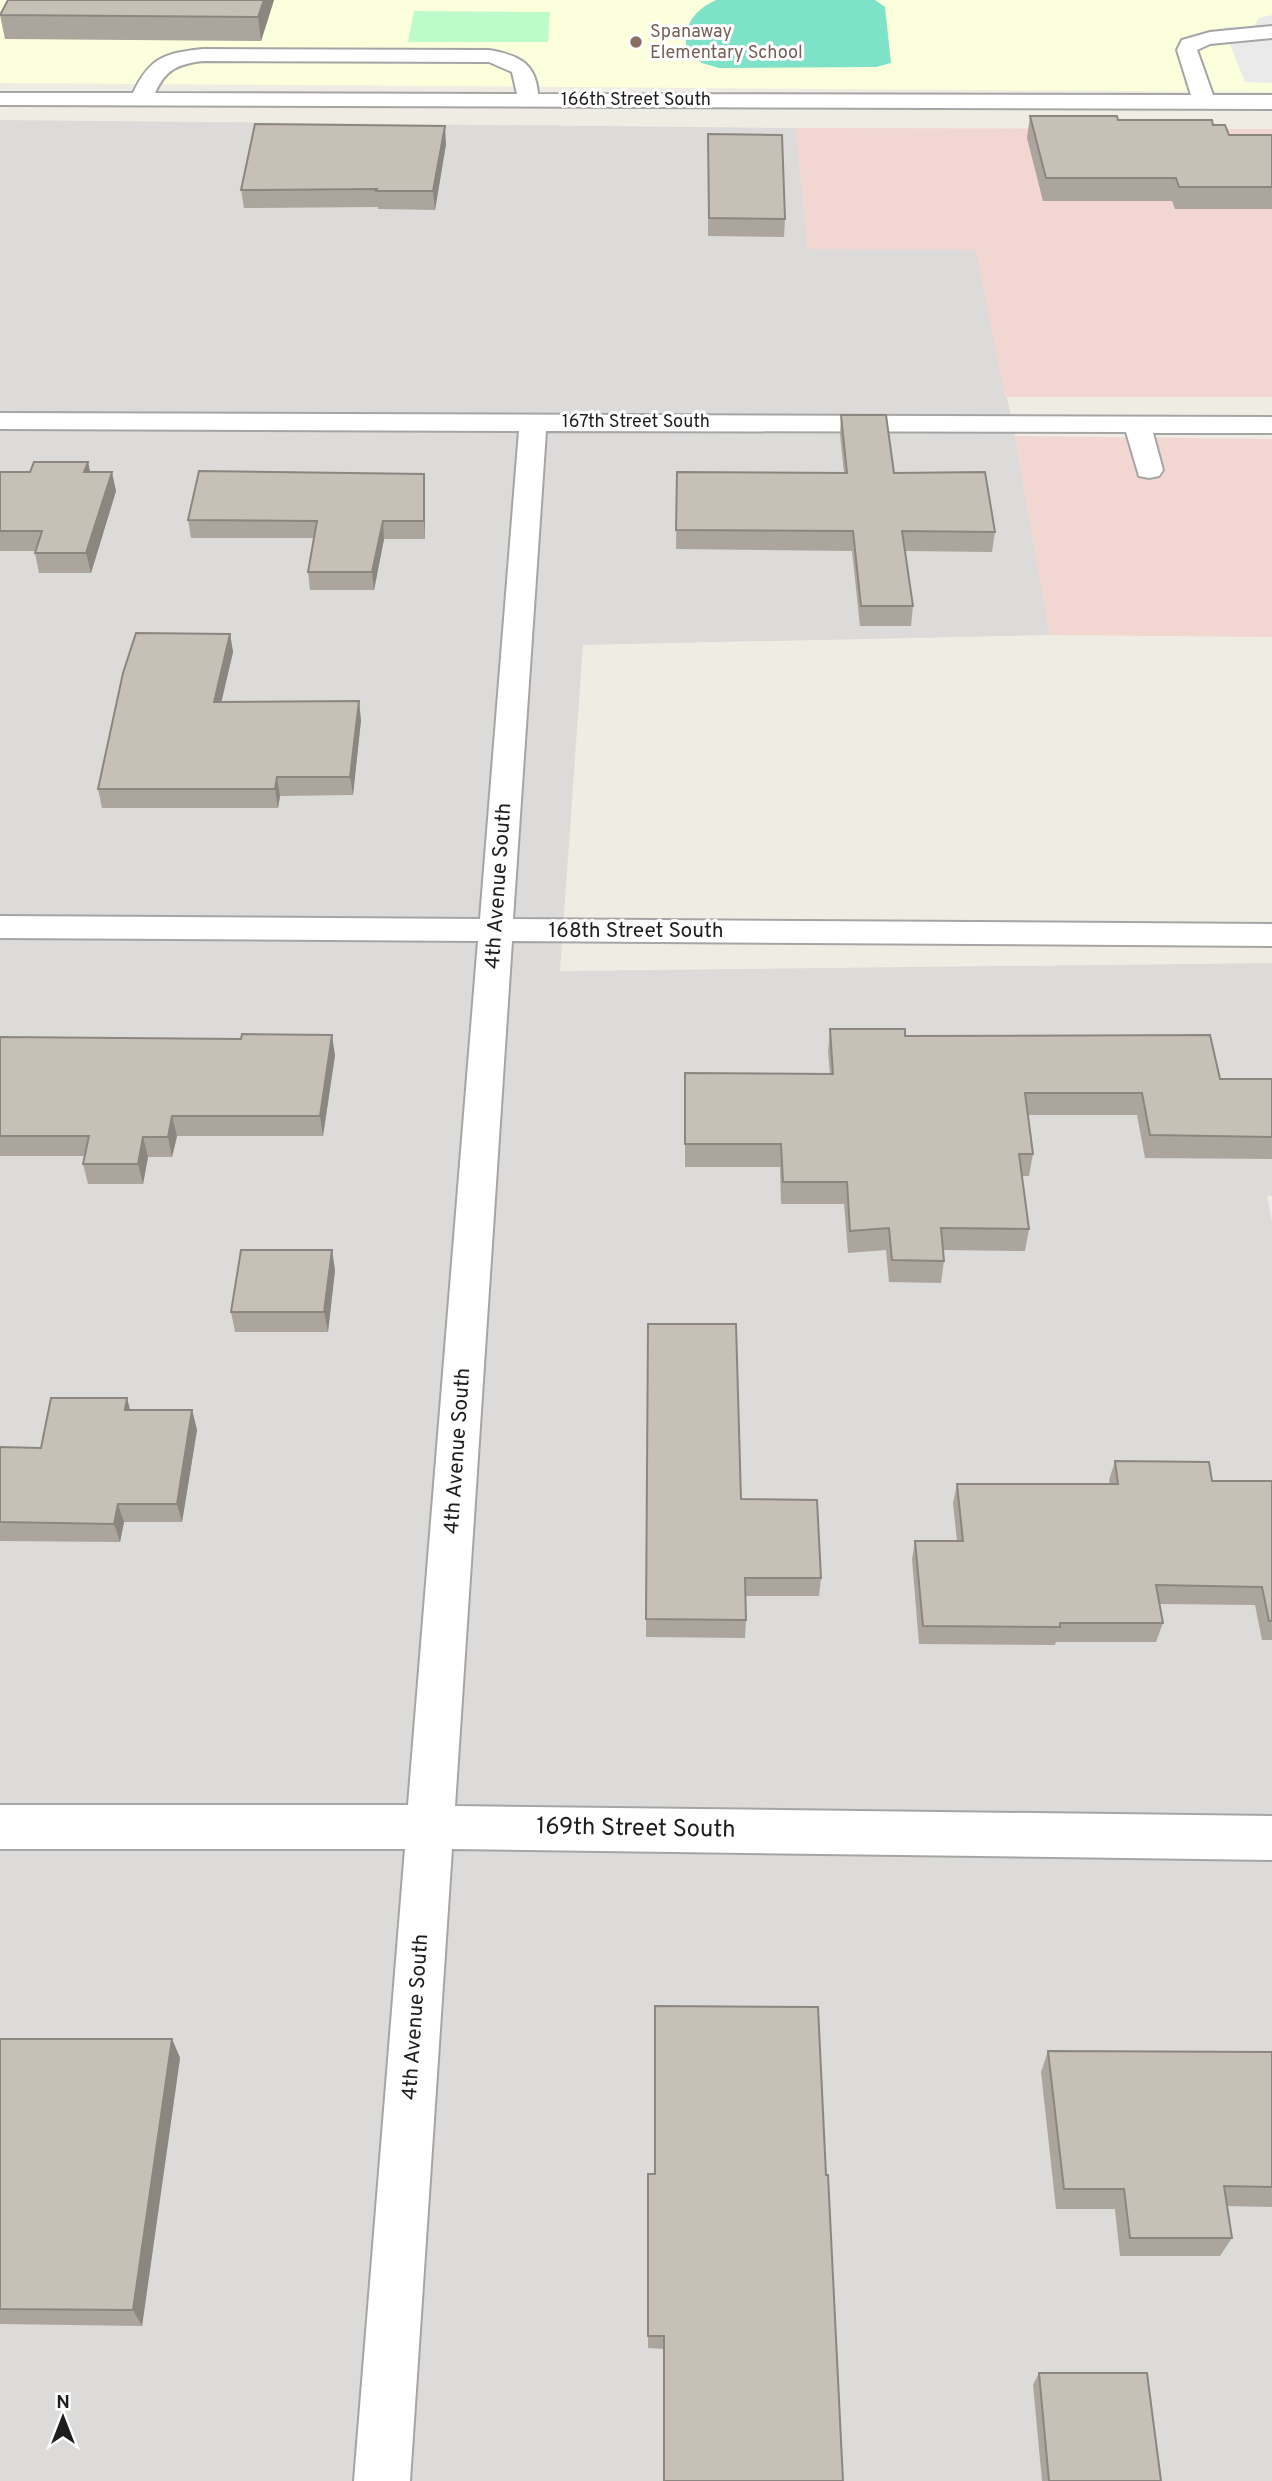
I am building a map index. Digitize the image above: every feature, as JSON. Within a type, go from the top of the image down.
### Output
[{"type":"street","points":[[1204,102],[1187,50],[1189,44],[1209,37],[1259,36],[1272,32]]},
{"type":"street","points":[[141,99],[157,67],[169,61],[203,55],[489,56],[504,59],[523,69],[527,77],[528,100]]},
{"type":"street","name":"166th Street South","points":[[0,99],[1272,102]]},
{"type":"street","name":"167th Street South","points":[[0,421],[1272,425]]},
{"type":"street","name":"4th Avenue South","points":[[382,2481],[533,422]]},
{"type":"street","points":[[1137,424],[1149,470]]},
{"type":"street","name":"168th Street South","points":[[0,927],[1272,935]]},
{"type":"street","name":"169th Street South","points":[[0,1827],[430,1827],[1272,1838]]},
{"type":"shaded area","name":"Spanaway Elementary School","points":[[0,0],[1272,0],[1272,92],[0,83]]},
{"type":"shaded area","points":[[1272,15],[1272,83],[1245,82],[1223,27],[1254,26],[1259,18]]},
{"type":"shaded area","points":[[0,120],[796,128],[808,249],[976,249],[1015,436],[1050,635],[583,645],[560,971],[1272,963],[1272,1196],[1267,1196],[1272,1221],[1272,2481],[0,2481]]},
{"type":"shaded area","points":[[796,128],[1272,129],[1272,397],[1005,397],[976,250],[808,249]]},
{"type":"shaded area","points":[[1015,436],[1272,439],[1272,637],[1050,635]]},
{"type":"green space","points":[[716,0],[875,0],[885,7],[891,63],[876,67],[719,68],[702,63],[687,51],[686,34],[696,14]]},
{"type":"green space","points":[[414,11],[550,12],[548,42],[408,42]]},
{"type":"building","points":[[8,0],[264,0],[258,17],[0,15]]},
{"type":"building","points":[[1030,116],[1212,120],[1213,125],[1225,125],[1229,135],[1272,135],[1272,187],[1179,187],[1176,178],[1046,178]]},
{"type":"building","points":[[255,124],[445,126],[433,191],[241,190]]},
{"type":"building","points":[[708,134],[782,135],[785,219],[709,218]]},
{"type":"building","points":[[841,415],[886,415],[894,473],[985,472],[995,532],[902,531],[913,606],[861,606],[853,531],[676,530],[677,472],[847,473]]},
{"type":"building","points":[[34,462],[88,462],[84,472],[112,472],[86,553],[35,553],[42,531],[0,531],[0,472],[30,472]]},
{"type":"building","points":[[199,471],[424,474],[424,521],[383,521],[372,572],[308,572],[317,521],[188,520]]},
{"type":"building","points":[[136,633],[230,634],[214,702],[359,701],[350,777],[277,777],[275,789],[98,789],[123,673]]},
{"type":"building","points":[[830,1029],[905,1029],[905,1036],[1210,1035],[1220,1079],[1272,1079],[1272,1137],[1150,1135],[1142,1093],[1025,1093],[1033,1154],[1019,1154],[1029,1229],[941,1228],[944,1261],[892,1260],[889,1228],[850,1231],[847,1182],[783,1182],[781,1144],[685,1144],[685,1073],[833,1074]]},
{"type":"building","points":[[242,1034],[332,1035],[320,1116],[172,1116],[168,1137],[143,1137],[138,1164],[83,1164],[89,1136],[0,1136],[0,1037],[241,1039]]},
{"type":"building","points":[[241,1250],[332,1250],[324,1312],[231,1312]]},
{"type":"building","points":[[648,1324],[736,1324],[741,1499],[817,1500],[821,1578],[745,1578],[746,1620],[646,1619]]},
{"type":"building","points":[[51,1398],[127,1398],[125,1410],[192,1410],[177,1504],[118,1504],[114,1524],[0,1522],[0,1447],[41,1448]]},
{"type":"building","points":[[1115,1461],[1209,1462],[1212,1481],[1272,1481],[1272,1621],[1269,1621],[1262,1587],[1156,1585],[1163,1623],[1060,1623],[1060,1627],[923,1626],[915,1541],[963,1541],[957,1484],[1118,1484]]},
{"type":"building","points":[[655,2006],[818,2007],[843,2481],[664,2481],[664,2336],[648,2336],[648,2174],[655,2174]]},
{"type":"building","points":[[0,2039],[172,2039],[133,2310],[0,2309]]},
{"type":"building","points":[[1048,2051],[1272,2052],[1272,2187],[1224,2186],[1232,2238],[1130,2238],[1124,2189],[1064,2189]]},
{"type":"building","points":[[1039,2373],[1147,2373],[1161,2481],[1049,2481]]},
{"type":"place","name":"Spanaway Elementary School","points":[[636,42]]}]
